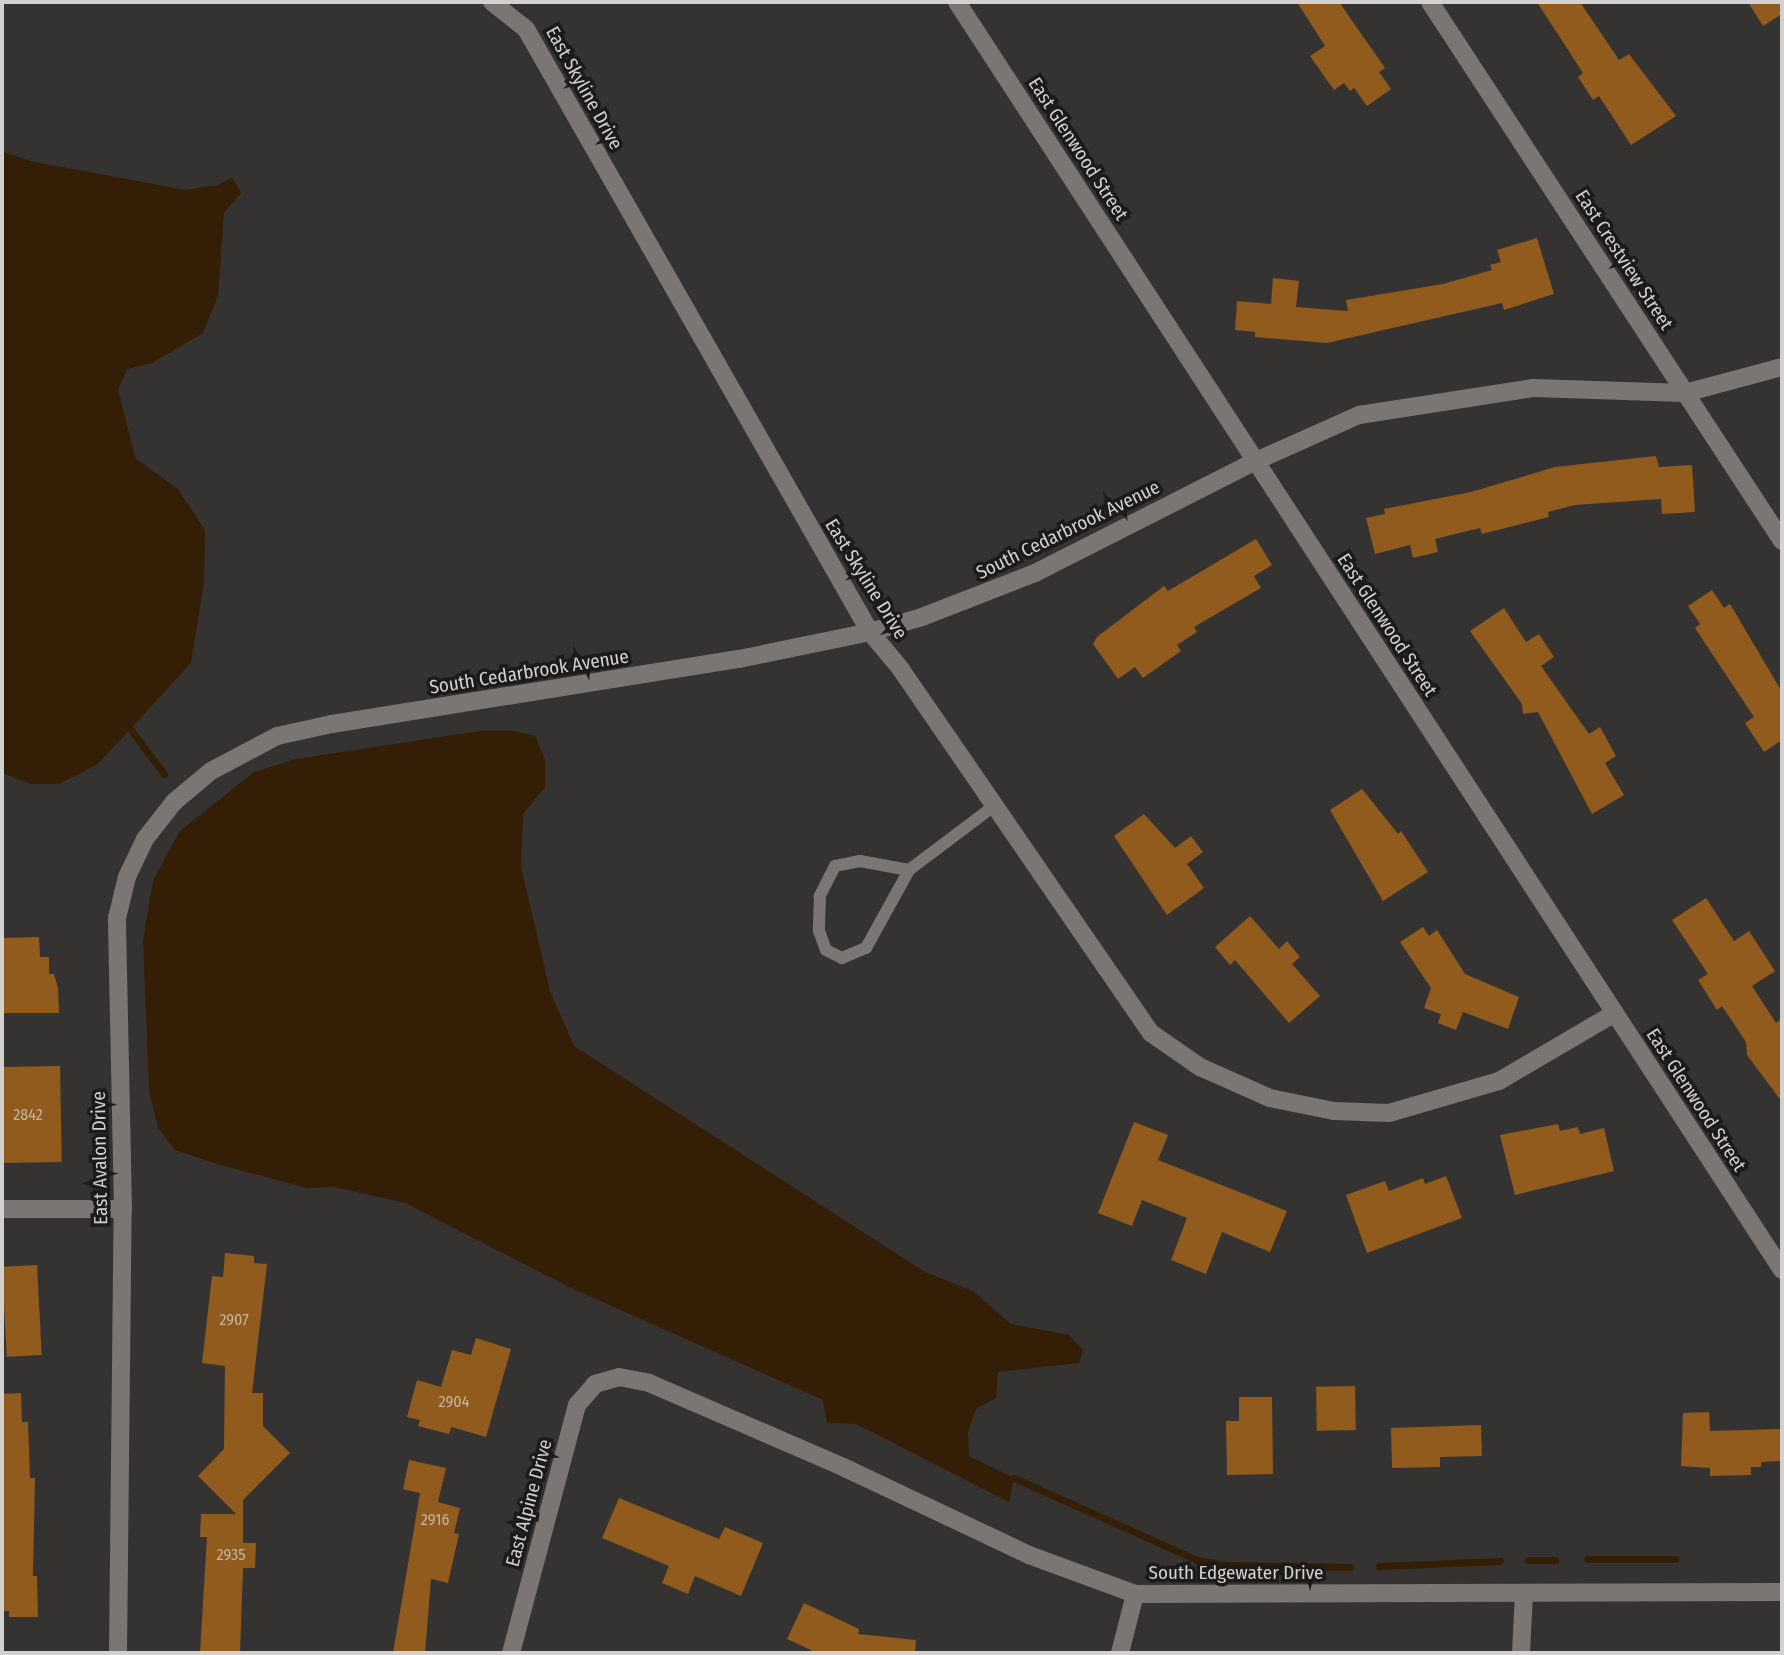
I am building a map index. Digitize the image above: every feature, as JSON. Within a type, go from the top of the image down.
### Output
[{"type":"street","name":"East Skyline Drive","points":[[492,2],[526,29],[870,632],[1151,1033],[1200,1068],[1245,1089],[1334,1111],[1389,1114],[1499,1081],[1615,1013]]},
{"type":"street","name":"East Glenwood Street","points":[[957,2],[1782,1270]]},
{"type":"street","name":"East Crestview Street","points":[[1430,2],[1782,541]]},
{"type":"street","name":"South Cedarbrook Avenue","points":[[277,736],[668,671],[870,632],[1035,573],[1256,461],[1359,415],[1534,388],[1685,393],[1782,368]]},
{"type":"street","name":"East Avalon Drive","points":[[118,1653],[123,1209],[117,939],[127,877],[145,839],[174,802],[221,764],[277,736]]},
{"type":"street","points":[[2,1209],[123,1209]]},
{"type":"street","name":"South Edgewater Drive","points":[[608,1378],[649,1383],[843,1466],[1029,1555],[1135,1594],[1782,1592]]},
{"type":"street","name":"East Alpine Drive","points":[[511,1653],[577,1405],[589,1388],[608,1378]]},
{"type":"street","points":[[1521,1653],[1524,1593]]},
{"type":"street","points":[[1120,1653],[1135,1594]]},
{"type":"lane","points":[[909,870],[860,861],[835,866],[820,896],[820,932],[825,950],[842,958],[866,948],[909,870],[994,806]]},
{"type":"shaded area","points":[[2,151],[30,161],[186,190],[218,185],[232,177],[241,193],[224,213],[218,296],[203,333],[152,363],[127,369],[118,390],[136,459],[177,488],[205,530],[204,583],[191,663],[98,764],[59,784],[31,784],[2,773]]},
{"type":"shaded area","points":[[480,731],[514,731],[535,736],[545,760],[545,787],[523,814],[521,867],[550,991],[574,1046],[925,1272],[973,1291],[1011,1324],[1069,1335],[1083,1350],[1079,1363],[998,1372],[996,1398],[976,1409],[968,1432],[969,1456],[1014,1478],[1009,1502],[856,1424],[827,1423],[823,1400],[569,1287],[405,1203],[335,1187],[307,1188],[217,1164],[175,1150],[158,1128],[149,1091],[143,940],[153,880],[180,831],[254,772],[296,759]]},
{"type":"building","points":[[1297,2],[1339,2],[1385,68],[1379,72],[1391,89],[1367,106],[1354,88],[1350,91],[1344,83],[1334,90],[1310,56],[1325,46]]},
{"type":"building","points":[[1537,2],[1580,2],[1619,60],[1629,54],[1676,116],[1631,145],[1599,96],[1593,100],[1578,77],[1583,73]]},
{"type":"building","points":[[1748,2],[1782,2],[1782,14],[1763,26]]},
{"type":"building","points":[[1537,238],[1554,294],[1504,310],[1502,303],[1327,343],[1255,337],[1255,332],[1235,330],[1237,301],[1271,304],[1273,278],[1299,281],[1296,307],[1348,311],[1346,300],[1443,284],[1492,270],[1490,265],[1501,262],[1497,250]]},
{"type":"building","points":[[1656,456],[1659,467],[1692,465],[1695,512],[1662,514],[1661,499],[1575,505],[1548,512],[1549,517],[1482,534],[1480,528],[1435,539],[1438,552],[1413,558],[1410,545],[1375,554],[1366,518],[1385,514],[1384,509],[1471,492],[1555,467]]},
{"type":"building","points":[[1256,539],[1272,565],[1254,576],[1261,588],[1194,627],[1197,632],[1177,645],[1181,651],[1143,678],[1135,667],[1118,679],[1093,644],[1097,637],[1164,586],[1168,591]]},
{"type":"building","points":[[1712,590],[1724,608],[1730,604],[1782,692],[1782,740],[1764,752],[1745,723],[1754,717],[1695,628],[1700,624],[1688,606]]},
{"type":"building","points":[[1504,608],[1526,642],[1539,634],[1554,657],[1541,666],[1589,734],[1600,727],[1616,756],[1605,763],[1624,795],[1592,814],[1538,712],[1523,714],[1522,704],[1470,631]]},
{"type":"building","points":[[1362,789],[1398,834],[1401,831],[1428,872],[1383,901],[1330,810]]},
{"type":"building","points":[[1144,814],[1175,848],[1191,836],[1203,852],[1187,864],[1204,888],[1167,915],[1114,836]]},
{"type":"building","points":[[1706,898],[1734,941],[1749,931],[1775,971],[1752,986],[1776,1023],[1782,1019],[1782,1102],[1747,1055],[1746,1042],[1722,1006],[1717,1010],[1698,980],[1708,974],[1672,920]]},
{"type":"building","points":[[1250,916],[1279,949],[1287,941],[1300,957],[1292,964],[1320,996],[1289,1023],[1235,960],[1230,965],[1215,947]]},
{"type":"building","points":[[1423,927],[1429,936],[1437,930],[1465,974],[1519,997],[1508,1029],[1463,1012],[1456,1030],[1438,1023],[1441,1014],[1424,1008],[1431,988],[1400,942]]},
{"type":"building","points":[[39,937],[40,957],[49,957],[49,974],[54,974],[58,988],[59,1013],[2,1013],[2,938]]},
{"type":"building","points":[[60,1066],[62,1162],[4,1163],[2,1067]]},
{"type":"building","points":[[1134,1122],[1168,1135],[1158,1160],[1287,1211],[1270,1252],[1222,1232],[1206,1274],[1171,1260],[1187,1218],[1142,1200],[1132,1226],[1098,1213]]},
{"type":"building","points":[[1558,1124],[1560,1131],[1578,1127],[1580,1134],[1604,1128],[1614,1171],[1515,1195],[1500,1135]]},
{"type":"building","points":[[1446,1176],[1462,1218],[1367,1253],[1346,1195],[1385,1181],[1389,1191],[1423,1178],[1425,1184]]},
{"type":"building","points":[[225,1253],[254,1256],[254,1263],[267,1264],[252,1393],[263,1393],[263,1426],[290,1453],[243,1500],[243,1543],[256,1543],[255,1568],[243,1568],[240,1653],[200,1653],[207,1537],[200,1537],[201,1514],[236,1514],[198,1476],[224,1449],[225,1366],[202,1363],[212,1276],[223,1277]]},
{"type":"building","points":[[37,1265],[42,1355],[7,1357],[2,1267]]},
{"type":"building","points":[[476,1338],[511,1349],[486,1437],[451,1427],[449,1434],[418,1426],[420,1420],[407,1417],[417,1380],[441,1387],[452,1350],[471,1355]]},
{"type":"building","points":[[1355,1386],[1356,1430],[1317,1431],[1316,1387]]},
{"type":"building","points":[[21,1393],[22,1422],[28,1422],[30,1478],[35,1478],[33,1576],[37,1576],[38,1617],[9,1617],[9,1611],[2,1611],[2,1394]]},
{"type":"building","points":[[1239,1397],[1272,1397],[1273,1474],[1227,1475],[1226,1421],[1239,1421]]},
{"type":"building","points":[[1709,1412],[1710,1431],[1782,1429],[1782,1461],[1761,1462],[1761,1467],[1751,1467],[1751,1475],[1710,1476],[1710,1468],[1681,1466],[1683,1413]]},
{"type":"building","points":[[1481,1425],[1482,1456],[1440,1457],[1440,1467],[1392,1468],[1391,1428]]},
{"type":"building","points":[[409,1460],[446,1468],[438,1502],[460,1508],[454,1533],[459,1534],[448,1583],[431,1579],[425,1653],[393,1653],[420,1493],[403,1489]]},
{"type":"building","points":[[619,1498],[719,1539],[725,1527],[763,1543],[741,1596],[695,1576],[688,1594],[662,1583],[669,1566],[602,1538]]},
{"type":"building","points":[[804,1603],[859,1629],[858,1634],[916,1640],[915,1653],[817,1653],[787,1639]]},
{"type":"waterway","points":[[131,730],[164,774]]},
{"type":"waterway","points":[[1014,1478],[1197,1560],[1226,1565],[1350,1567]]},
{"type":"waterway","points":[[1587,1559],[1675,1559]]},
{"type":"waterway","points":[[1528,1560],[1555,1560]]},
{"type":"waterway","points":[[1379,1566],[1500,1561]]}]
